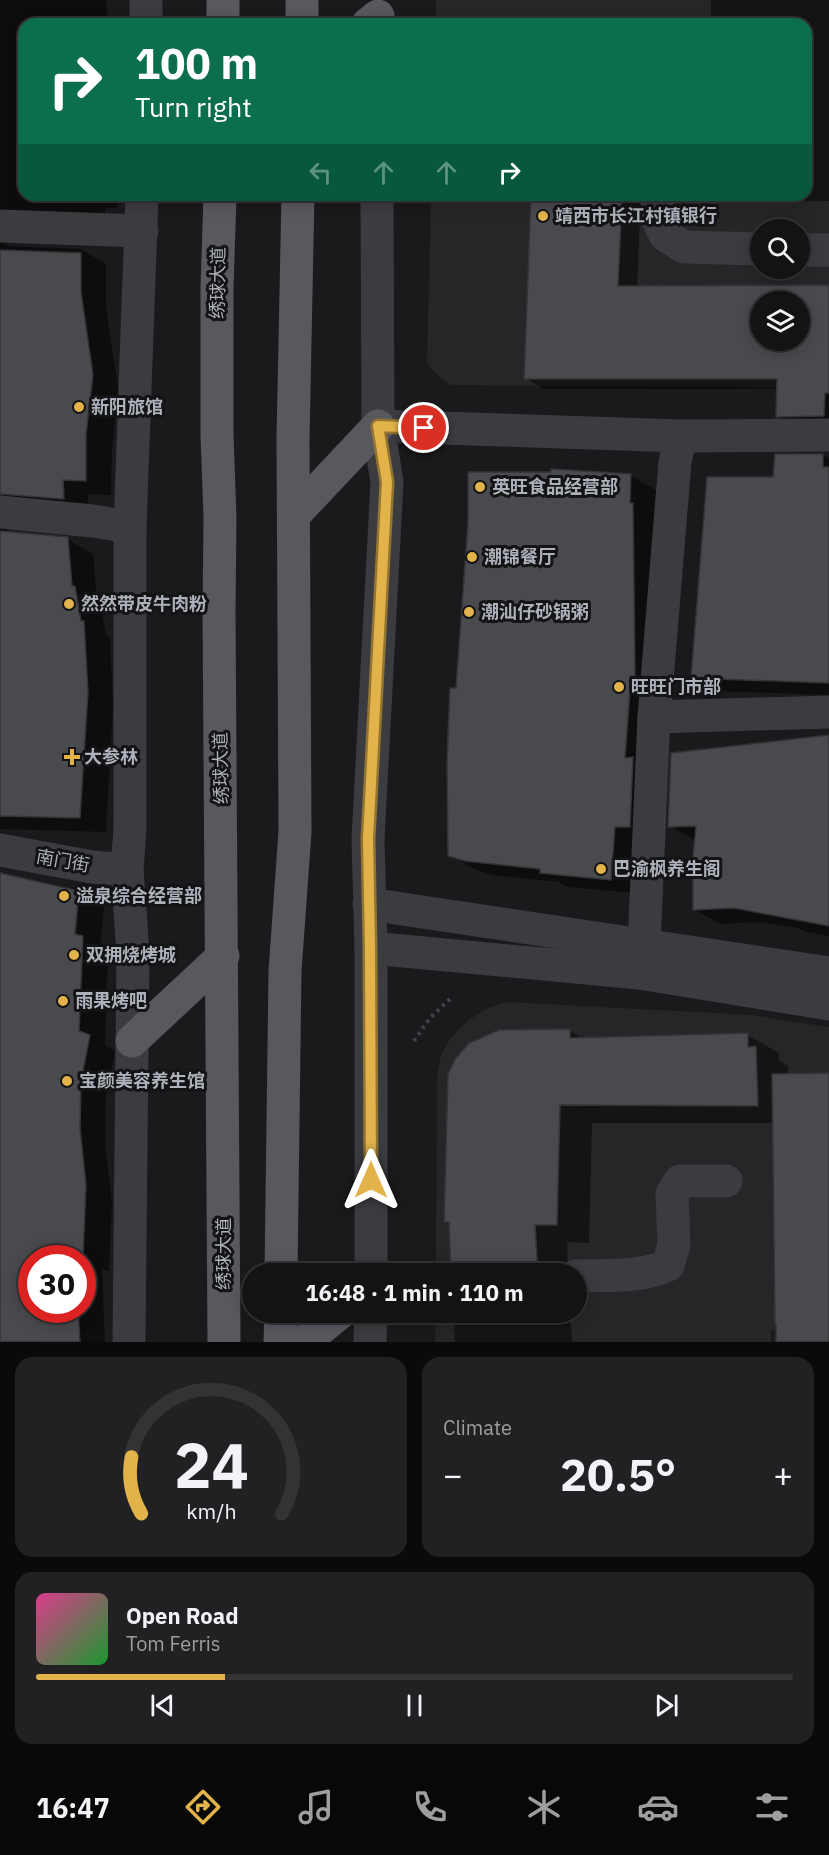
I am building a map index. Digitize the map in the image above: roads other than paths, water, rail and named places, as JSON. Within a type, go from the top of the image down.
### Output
[{"type":"main road","points":[[223,0],[223,18]]},
{"type":"main road","points":[[302,0],[302,18]]},
{"type":"main road","name":"绣球大道","points":[[220,201],[217,435],[220,518],[224,1342]]},
{"type":"main road","points":[[281,1263],[285,971],[295,832],[293,439],[298,201]]},
{"type":"main road","points":[[294,515],[378,426]]},
{"type":"main road","points":[[132,1041],[223,956]]},
{"type":"main road","points":[[280,1342],[281,1323]]},
{"type":"main road","points":[[304,1342],[327,1323]]},
{"type":"street","points":[[146,0],[146,18]]},
{"type":"street","points":[[129,1342],[133,952],[127,870],[130,828],[130,526],[142,201]]},
{"type":"street","points":[[371,1263],[368,839],[387,482],[378,426],[377,201]]},
{"type":"street","points":[[657,201],[658,219],[665,235],[684,247],[750,249]]},
{"type":"street","points":[[0,226],[142,231]]},
{"type":"street","points":[[810,250],[829,250]]},
{"type":"street","points":[[378,426],[681,436],[829,435]]},
{"type":"street","points":[[644,946],[654,717],[675,462],[681,436]]},
{"type":"street","points":[[0,512],[130,526]]},
{"type":"street","points":[[654,717],[829,712]]},
{"type":"street","name":"南门街","points":[[0,849],[92,867],[127,870]]},
{"type":"street","points":[[369,904],[829,973]]},
{"type":"street","points":[[370,948],[639,973],[829,1004]]},
{"type":"street","points":[[587,1275],[658,1270],[668,1265],[674,1245],[672,1194],[680,1180],[726,1181]]},
{"type":"street","points":[[370,1342],[371,1323]]},
{"type":"place","name":"靖西市长江村镇银行","points":[[543,216]]},
{"type":"place","name":"新阳旅馆","points":[[79,407]]},
{"type":"place","name":"英旺食品经营部","points":[[480,487]]},
{"type":"place","name":"潮锦餐厅","points":[[472,557]]},
{"type":"place","name":"然然带皮牛肉粉","points":[[69,604]]},
{"type":"place","name":"潮汕仔砂锅粥","points":[[469,612]]},
{"type":"place","name":"旺旺门市部","points":[[619,687]]},
{"type":"place","name":"大参林","points":[[72,757]]},
{"type":"place","name":"巴渝枫养生阁","points":[[601,869]]},
{"type":"place","name":"溢泉综合经营部","points":[[64,896]]},
{"type":"place","name":"双拥烧烤城","points":[[74,955]]},
{"type":"place","name":"雨果烤吧","points":[[63,1001]]},
{"type":"place","name":"宝颜美容养生馆","points":[[67,1081]]}]
